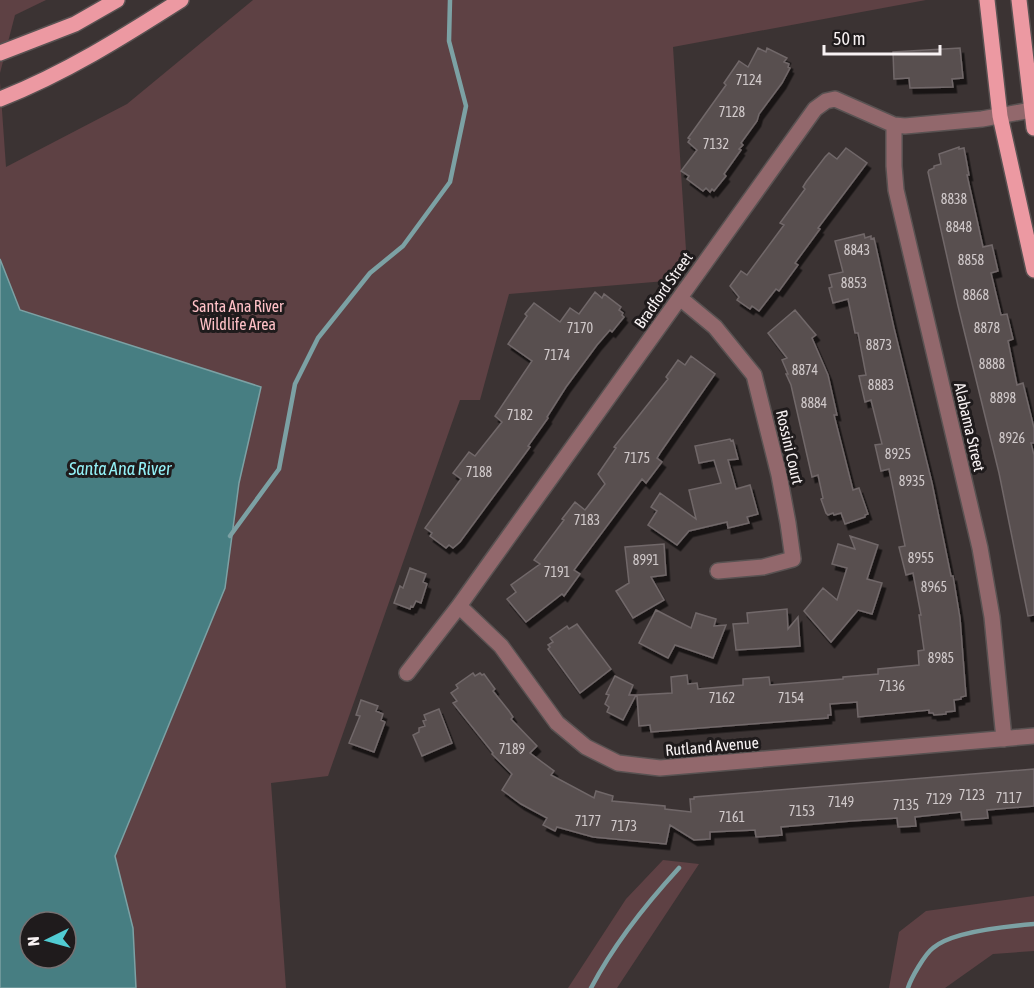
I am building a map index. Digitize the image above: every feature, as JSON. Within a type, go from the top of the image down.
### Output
[{"type":"main road","points":[[0,53],[75,24],[117,0]]},
{"type":"main road","points":[[0,99],[80,61],[181,0]]},
{"type":"main road","points":[[987,0],[1000,116],[1034,270]]},
{"type":"main road","points":[[1019,0],[1034,128]]},
{"type":"street","name":"Bradford Street","points":[[407,673],[459,606],[815,109],[826,101],[835,99],[894,125],[905,126],[1000,116],[1031,110]]},
{"type":"street","name":"Alabama Street","points":[[894,125],[896,190],[980,548],[992,617],[1004,739]]},
{"type":"street","name":"Rossini Court","points":[[680,298],[715,327],[754,375],[779,475],[788,523],[793,559],[762,567],[718,571]]},
{"type":"street","name":"Rutland Avenue","points":[[459,606],[501,645],[557,723],[586,747],[618,763],[660,768],[1034,736]]},
{"type":"green space","points":[[0,0],[46,0],[15,15],[0,73]]},
{"type":"green space","name":"Santa Ana River Wildlife Area","points":[[253,0],[926,0],[673,47],[686,250],[666,281],[509,294],[480,400],[460,400],[328,776],[271,783],[286,988],[0,988],[0,82],[6,167],[127,104]]},
{"type":"green space","points":[[663,860],[699,864],[617,988],[568,988],[626,899]]},
{"type":"green space","points":[[1034,896],[1034,951],[993,954],[945,988],[889,988],[899,932],[926,911]]},
{"type":"water","name":"Santa Ana River","points":[[0,259],[20,310],[261,387],[239,483],[225,588],[115,856],[133,928],[136,988],[0,988]]},
{"type":"building","points":[[758,48],[766,52],[767,48],[787,58],[784,62],[789,64],[790,68],[741,143],[743,145],[739,149],[741,150],[724,174],[726,176],[714,191],[712,189],[710,192],[706,188],[703,191],[687,179],[689,176],[681,171],[697,150],[688,142],[690,139],[688,138],[726,85],[724,83],[739,61],[748,67]]},
{"type":"building","points":[[960,48],[963,78],[952,79],[953,87],[910,88],[909,78],[894,79],[893,52]]},
{"type":"building","points":[[959,147],[959,149],[964,148],[969,175],[967,175],[983,247],[992,245],[998,271],[991,273],[1001,315],[1007,314],[1013,339],[1008,341],[1017,385],[1023,383],[1034,428],[1034,443],[1031,443],[1034,455],[1034,615],[1028,616],[999,473],[928,172],[934,166],[941,164],[939,154]]},
{"type":"building","points":[[846,148],[867,163],[818,228],[820,229],[795,263],[798,265],[779,291],[776,289],[759,311],[752,306],[750,309],[737,300],[739,297],[730,286],[741,271],[747,275],[784,225],[780,223],[825,157],[829,153],[837,159]]},
{"type":"building","points":[[864,234],[865,238],[871,236],[871,239],[874,238],[932,483],[951,576],[953,576],[960,618],[966,696],[954,700],[955,711],[946,712],[946,714],[934,715],[929,713],[929,710],[858,717],[857,702],[830,704],[831,715],[828,715],[828,718],[651,732],[650,725],[639,726],[637,695],[672,693],[671,677],[687,675],[688,684],[697,683],[698,689],[743,685],[743,679],[769,677],[770,685],[843,679],[843,677],[878,674],[878,669],[919,665],[918,651],[924,650],[919,615],[921,615],[913,573],[906,575],[899,547],[905,546],[889,469],[881,471],[875,445],[882,444],[871,400],[865,402],[859,376],[866,375],[858,333],[855,333],[848,299],[833,303],[829,288],[832,287],[829,275],[843,272],[835,241]]},
{"type":"building","points":[[595,292],[602,298],[604,294],[621,307],[619,310],[624,317],[597,345],[566,387],[528,446],[530,447],[460,542],[453,548],[449,545],[446,548],[430,536],[432,533],[425,528],[461,479],[453,473],[469,452],[475,456],[502,422],[495,416],[532,361],[508,344],[527,316],[525,314],[534,303],[560,322],[570,308],[579,314]]},
{"type":"building","points":[[795,310],[816,335],[812,338],[828,375],[837,415],[834,415],[853,490],[859,488],[868,514],[845,524],[841,513],[828,515],[826,513],[821,499],[823,498],[818,475],[812,477],[791,385],[782,360],[787,358],[768,333]]},
{"type":"building","points":[[691,356],[715,374],[660,453],[657,458],[662,462],[646,483],[642,479],[574,570],[580,574],[564,596],[562,594],[526,622],[507,599],[516,592],[511,585],[540,564],[534,560],[575,502],[585,510],[605,484],[598,474],[616,448],[614,447],[668,379],[666,377],[678,360],[685,365]]},
{"type":"building","points":[[733,440],[738,459],[728,460],[736,489],[750,485],[758,514],[747,517],[749,523],[728,528],[727,522],[689,531],[677,545],[648,525],[657,511],[651,507],[660,493],[696,519],[689,490],[721,483],[714,460],[699,463],[695,446]]},
{"type":"building","points":[[850,536],[878,545],[867,579],[882,583],[872,614],[858,610],[831,642],[804,611],[823,588],[837,600],[847,568],[832,564],[838,544],[855,549]]},
{"type":"building","points":[[664,544],[666,575],[651,577],[664,600],[633,618],[616,591],[629,583],[625,547]]},
{"type":"building","points":[[410,568],[426,574],[423,582],[427,584],[421,603],[416,601],[410,609],[394,603],[400,586],[403,588]]},
{"type":"building","points":[[787,609],[788,629],[798,617],[800,646],[736,650],[733,624],[748,623],[747,613]]},
{"type":"building","points":[[656,610],[691,628],[696,613],[716,619],[714,626],[726,625],[713,658],[675,645],[668,658],[639,643]]},
{"type":"building","points":[[577,624],[611,669],[580,693],[548,649],[550,647],[548,645],[553,642],[550,638],[567,626],[569,629]]},
{"type":"building","points":[[473,673],[475,676],[480,673],[484,674],[495,689],[493,691],[513,717],[511,719],[537,746],[530,753],[554,771],[551,775],[594,798],[596,791],[613,796],[612,801],[665,806],[665,809],[691,812],[690,799],[694,797],[1034,769],[1034,806],[987,810],[988,818],[962,820],[961,812],[915,817],[916,826],[898,827],[897,818],[781,827],[782,835],[756,837],[755,830],[710,832],[710,839],[694,840],[670,825],[666,844],[593,837],[557,827],[555,831],[543,825],[547,818],[521,804],[502,790],[512,774],[492,754],[453,703],[457,701],[451,693],[458,688],[456,685]]},
{"type":"building","points":[[615,676],[633,685],[629,695],[636,695],[623,720],[607,712],[609,707],[605,704],[609,695],[606,694]]},
{"type":"building","points":[[361,700],[378,706],[376,711],[383,714],[381,720],[385,722],[374,752],[349,743],[360,716],[356,715]]},
{"type":"building","points":[[439,709],[452,743],[422,756],[413,735],[419,732],[419,728],[425,726],[424,715]]},
{"type":"waterway","points":[[230,536],[279,469],[295,384],[318,338],[370,273],[403,246],[450,182],[466,106],[449,41],[450,0]]},
{"type":"waterway","points":[[591,988],[631,925],[679,868]]},
{"type":"waterway","points":[[908,988],[926,955],[942,942],[981,930],[1034,924]]}]
